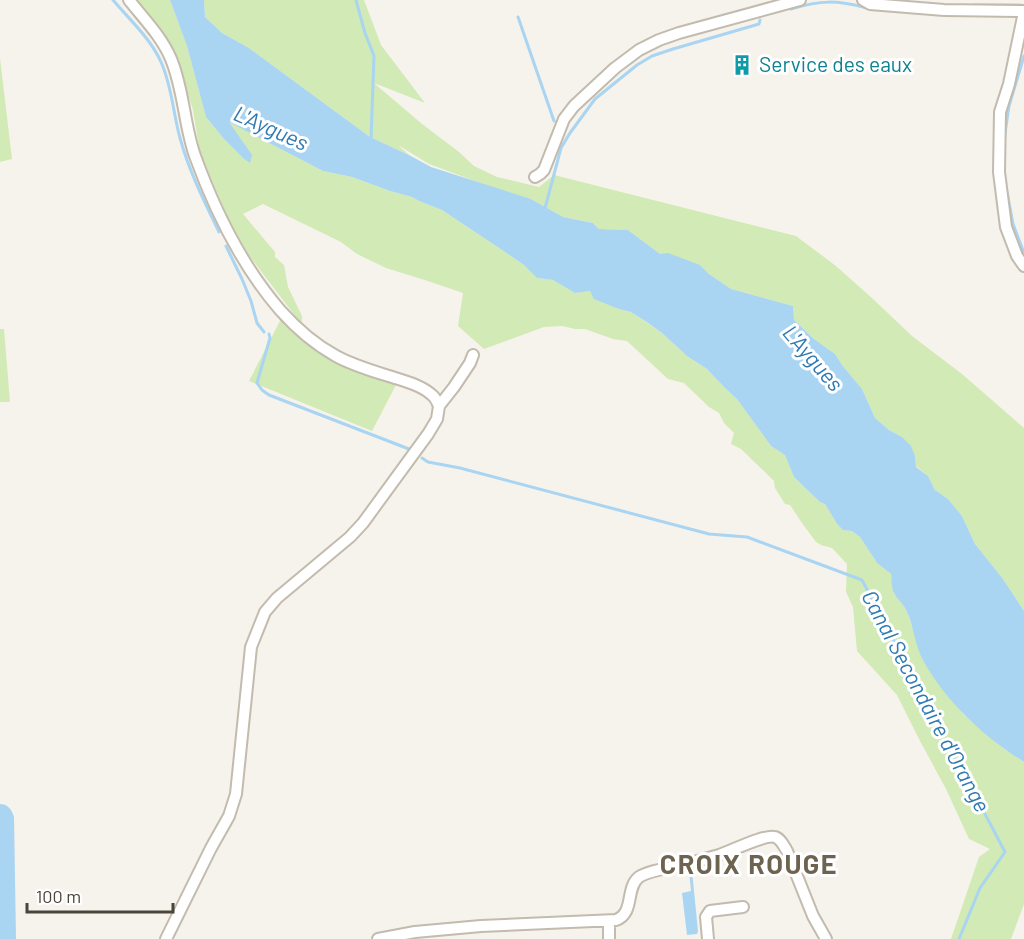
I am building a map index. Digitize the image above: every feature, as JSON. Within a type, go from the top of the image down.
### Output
[{"type":"street","points":[[129,0],[161,40],[170,58],[177,77],[184,115],[195,154],[213,200],[260,286],[297,328],[316,344],[338,358],[415,385],[432,395],[439,406]]},
{"type":"street","points":[[535,177],[544,170],[564,119],[574,105],[639,50],[679,33],[800,0]]},
{"type":"street","points":[[863,0],[870,4],[944,10],[1024,11],[1009,84],[1000,112],[999,172],[1006,227],[1017,256],[1024,266]]},
{"type":"street","points":[[166,939],[229,816],[236,794],[251,647],[265,612],[277,598],[350,537],[363,523],[428,434],[436,419],[439,406],[470,363],[473,355]]},
{"type":"street","points":[[378,939],[415,932],[609,921],[624,915],[633,885],[639,878],[655,871],[720,854],[763,837],[777,837],[787,851],[813,916],[826,939]]},
{"type":"street","points":[[708,939],[706,917],[710,911],[743,907]]},
{"type":"street","points":[[609,921],[609,939]]},
{"type":"green space","points":[[136,0],[170,0],[187,46],[206,117],[243,158],[228,121],[323,171],[352,177],[412,197],[442,210],[524,265],[537,278],[553,280],[575,293],[590,291],[619,309],[631,312],[662,333],[687,356],[707,369],[737,399],[771,446],[785,455],[794,477],[825,504],[843,530],[852,531],[860,537],[877,563],[891,574],[894,594],[901,600],[915,634],[963,714],[1004,749],[1024,762],[1024,904],[1011,939],[951,939],[979,857],[990,849],[969,839],[897,695],[857,651],[853,607],[846,592],[847,564],[832,548],[816,542],[790,505],[785,504],[775,488],[774,481],[741,449],[731,444],[734,433],[724,423],[719,413],[709,407],[684,383],[668,379],[627,341],[613,339],[585,329],[562,326],[544,327],[484,349],[458,326],[463,293],[386,268],[357,254],[341,242],[263,204],[243,214],[275,252],[275,257],[284,265],[288,287],[302,316],[302,325],[238,241],[200,153],[193,110],[174,49]]},
{"type":"green space","points":[[204,0],[364,0],[381,45],[425,103],[374,83],[474,166],[497,177],[539,187],[554,175],[796,236],[836,266],[912,336],[962,374],[1024,428],[1024,611],[1003,579],[975,544],[962,516],[948,499],[935,490],[928,476],[916,466],[915,456],[902,437],[875,418],[862,389],[835,354],[814,339],[794,320],[793,306],[731,289],[700,265],[660,254],[628,230],[599,229],[593,223],[563,217],[531,199],[502,191],[429,164],[398,145],[409,155],[370,137],[249,48],[222,33],[205,17]]},
{"type":"green space","points":[[0,58],[12,159],[0,162]]},
{"type":"green space","points":[[281,319],[326,357],[397,383],[372,431],[249,381]]},
{"type":"green space","points":[[0,329],[4,329],[10,402],[0,402]]},
{"type":"water","name":"L'Aygues","points":[[170,0],[204,0],[205,17],[222,33],[249,48],[370,137],[431,167],[531,199],[563,217],[593,223],[599,229],[628,230],[660,254],[668,253],[700,265],[731,289],[793,306],[794,320],[814,339],[835,354],[862,389],[875,418],[911,446],[916,467],[928,476],[935,490],[948,499],[962,516],[975,544],[1003,579],[1024,611],[1024,762],[981,730],[943,690],[920,655],[907,612],[893,591],[891,574],[877,563],[860,537],[852,531],[843,530],[825,504],[794,477],[785,455],[771,446],[737,399],[707,369],[687,356],[662,333],[631,312],[594,299],[590,291],[575,293],[553,280],[537,278],[524,265],[442,210],[412,197],[352,177],[323,171],[229,122],[252,155],[250,163],[224,139],[206,117],[187,46]]},
{"type":"water","points":[[0,804],[9,808],[14,817],[16,939],[0,939]]},
{"type":"water","points":[[689,871],[692,871],[698,931],[697,934],[687,935],[682,893],[691,891]]},
{"type":"waterway","name":"Canal Secondaire d'Orange","points":[[113,0],[146,37],[161,62],[168,80],[184,150],[197,186],[219,232]]},
{"type":"waterway","points":[[356,0],[374,56],[371,139]]},
{"type":"waterway","points":[[791,9],[829,2],[867,8]]},
{"type":"waterway","points":[[975,5],[1021,5]]},
{"type":"waterway","points":[[518,17],[554,121]]},
{"type":"waterway","points":[[544,212],[561,148],[595,99],[637,65],[652,56],[759,24],[760,20]]},
{"type":"waterway","points":[[1004,140],[1009,106],[1024,56]]},
{"type":"waterway","points":[[1007,192],[1013,224],[1024,253]]},
{"type":"waterway","name":"Canal Secondaire d'Orange","points":[[226,246],[251,301],[257,323],[264,332]]},
{"type":"waterway","name":"Canal Secondaire d'Orange","points":[[269,334],[270,338],[257,383],[262,390],[269,395],[409,449]]},
{"type":"waterway","name":"Canal Secondaire d'Orange","points":[[422,458],[428,462],[460,468],[709,534],[747,537],[862,580],[1005,852],[980,888],[959,939]]},
{"type":"place","name":"Service des eaux","points":[[742,65]]},
{"type":"district","name":"CROIX ROUGE","points":[[749,865]]}]
